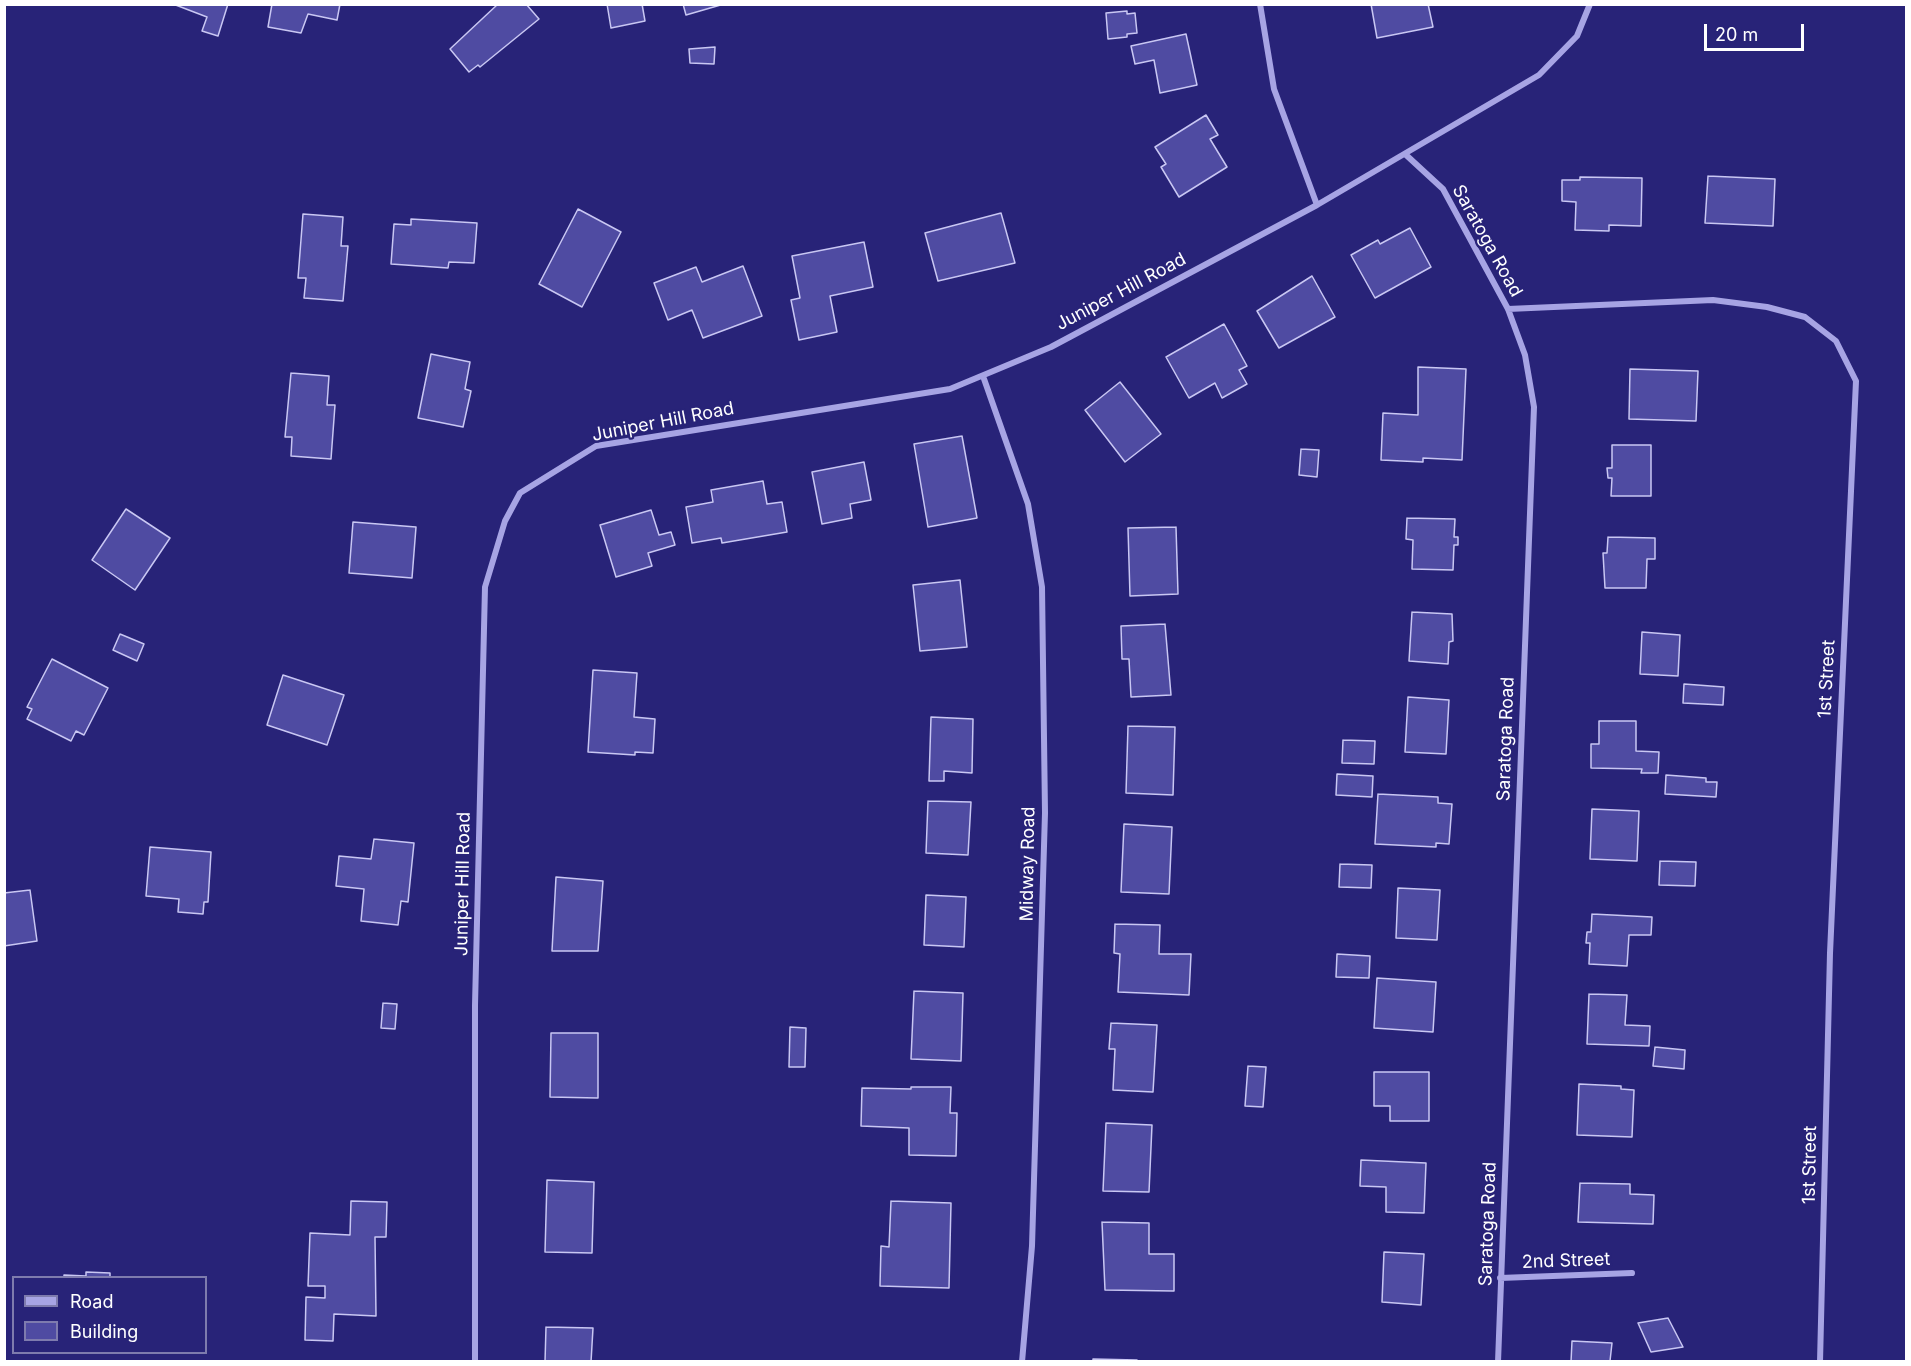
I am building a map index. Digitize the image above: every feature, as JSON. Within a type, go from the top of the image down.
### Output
[{"type":"street","points":[[1260,4],[1274,89],[1317,205]]},
{"type":"street","name":"Juniper Hill Road","points":[[475,1362],[475,1005],[485,587],[510,511],[520,493],[596,446],[950,390],[1051,347],[1317,205],[1539,75],[1577,36],[1590,4]]},
{"type":"street","name":"Saratoga Road","points":[[1405,154],[1443,189],[1508,309],[1525,355],[1534,407],[1498,1362]]},
{"type":"street","name":"1st Street","points":[[1508,309],[1713,300],[1767,307],[1805,317],[1836,341],[1856,381],[1830,953],[1820,1362]]},
{"type":"street","name":"Midway Road","points":[[983,376],[1028,504],[1042,587],[1045,813],[1032,1246],[1022,1362]]},
{"type":"street","name":"2nd Street","points":[[1500,1278],[1632,1273]]},
{"type":"building","points":[[173,4],[228,4],[218,36],[202,31],[207,17]]},
{"type":"building","points":[[272,4],[340,4],[337,20],[308,14],[301,33],[268,27]]},
{"type":"building","points":[[498,4],[526,4],[539,19],[480,67],[478,65],[469,72],[450,49]]},
{"type":"building","points":[[607,4],[642,4],[645,21],[611,28]]},
{"type":"building","points":[[683,4],[724,4],[686,15]]},
{"type":"building","points":[[1371,4],[1428,4],[1433,27],[1377,38]]},
{"type":"building","points":[[1127,11],[1127,14],[1135,13],[1137,33],[1127,34],[1127,37],[1108,39],[1106,13]]},
{"type":"building","points":[[1186,34],[1197,85],[1160,93],[1154,60],[1135,64],[1131,46]]},
{"type":"building","points":[[715,47],[714,64],[690,63],[689,49]]},
{"type":"building","points":[[1206,115],[1218,135],[1210,139],[1227,167],[1179,197],[1161,167],[1166,164],[1155,147]]},
{"type":"building","points":[[1708,176],[1775,179],[1773,226],[1705,223]]},
{"type":"building","points":[[1580,177],[1642,178],[1641,226],[1609,225],[1609,231],[1575,230],[1576,202],[1562,201],[1562,180],[1580,180]]},
{"type":"building","points":[[578,209],[621,232],[582,307],[539,284]]},
{"type":"building","points":[[1001,213],[1015,263],[938,281],[925,233]]},
{"type":"building","points":[[303,214],[343,217],[341,246],[348,246],[343,301],[304,298],[306,278],[298,278]]},
{"type":"building","points":[[411,219],[477,223],[474,263],[449,262],[448,268],[391,264],[394,224],[411,225]]},
{"type":"building","points":[[1410,228],[1431,267],[1375,298],[1351,255],[1378,240],[1380,244]]},
{"type":"building","points":[[864,242],[873,287],[830,296],[837,332],[799,340],[791,300],[800,298],[792,256]]},
{"type":"building","points":[[743,266],[762,316],[703,338],[692,310],[668,320],[654,283],[696,267],[702,282]]},
{"type":"building","points":[[1312,276],[1335,317],[1279,348],[1257,311]]},
{"type":"building","points":[[1224,324],[1247,366],[1239,370],[1247,384],[1222,398],[1215,383],[1189,398],[1166,357]]},
{"type":"building","points":[[431,354],[470,362],[465,389],[471,391],[463,427],[418,418]]},
{"type":"building","points":[[1418,367],[1466,369],[1462,460],[1423,458],[1423,462],[1381,460],[1383,413],[1418,415]]},
{"type":"building","points":[[1630,369],[1698,371],[1696,421],[1629,419]]},
{"type":"building","points":[[291,373],[329,376],[327,405],[335,405],[331,459],[291,456],[292,437],[285,437]]},
{"type":"building","points":[[1120,382],[1161,434],[1125,462],[1085,410]]},
{"type":"building","points":[[962,436],[977,518],[928,527],[914,444]]},
{"type":"building","points":[[1612,445],[1651,445],[1651,496],[1611,496],[1612,478],[1608,478],[1607,468],[1612,468]]},
{"type":"building","points":[[1301,449],[1319,450],[1317,477],[1299,475]]},
{"type":"building","points":[[864,462],[871,500],[850,504],[852,518],[822,524],[812,472]]},
{"type":"building","points":[[763,481],[767,504],[782,502],[787,532],[722,543],[721,538],[692,543],[686,507],[713,502],[711,490]]},
{"type":"building","points":[[126,509],[170,538],[135,590],[92,560]]},
{"type":"building","points":[[651,510],[659,535],[671,532],[675,545],[648,553],[652,566],[616,577],[600,525]]},
{"type":"building","points":[[1407,518],[1455,519],[1454,537],[1458,537],[1458,545],[1454,545],[1453,570],[1412,569],[1413,540],[1406,539]]},
{"type":"building","points":[[353,522],[416,527],[412,578],[349,573]]},
{"type":"building","points":[[1176,527],[1178,594],[1130,596],[1128,528]]},
{"type":"building","points":[[1608,537],[1655,538],[1655,559],[1647,559],[1646,588],[1605,588],[1603,553],[1607,553]]},
{"type":"building","points":[[960,580],[967,647],[920,651],[913,585]]},
{"type":"building","points":[[1412,612],[1452,614],[1453,641],[1449,642],[1448,664],[1409,661]]},
{"type":"building","points":[[1165,624],[1171,695],[1131,697],[1129,659],[1122,659],[1121,626]]},
{"type":"building","points":[[1642,632],[1680,635],[1678,676],[1640,674]]},
{"type":"building","points":[[120,634],[144,644],[137,661],[113,650]]},
{"type":"building","points":[[52,659],[108,688],[84,735],[76,731],[71,741],[27,719],[32,709],[27,707]]},
{"type":"building","points":[[593,670],[637,673],[634,717],[655,719],[653,753],[635,752],[635,755],[588,752]]},
{"type":"building","points":[[283,675],[344,695],[327,745],[267,725]]},
{"type":"building","points":[[1684,684],[1724,687],[1723,705],[1683,703]]},
{"type":"building","points":[[1408,697],[1449,700],[1446,754],[1405,752]]},
{"type":"building","points":[[931,717],[973,719],[972,773],[944,771],[944,781],[929,781]]},
{"type":"building","points":[[1599,721],[1636,721],[1636,751],[1659,752],[1658,773],[1641,773],[1642,769],[1591,768],[1591,744],[1599,744]]},
{"type":"building","points":[[1128,726],[1175,727],[1173,795],[1126,793]]},
{"type":"building","points":[[1343,740],[1375,741],[1374,764],[1342,763]]},
{"type":"building","points":[[1337,774],[1373,776],[1372,797],[1336,795]]},
{"type":"building","points":[[1666,775],[1706,778],[1706,782],[1717,782],[1716,797],[1665,794]]},
{"type":"building","points":[[1378,794],[1438,797],[1438,803],[1452,804],[1449,844],[1436,843],[1436,847],[1375,844]]},
{"type":"building","points":[[928,801],[971,802],[968,855],[926,853]]},
{"type":"building","points":[[1592,809],[1639,811],[1637,861],[1590,859]]},
{"type":"building","points":[[1124,824],[1172,827],[1169,894],[1121,892]]},
{"type":"building","points":[[374,839],[414,843],[408,902],[401,901],[398,925],[361,921],[364,889],[336,886],[339,856],[371,859]]},
{"type":"building","points":[[150,847],[211,852],[208,902],[204,902],[203,914],[178,912],[179,899],[146,896]]},
{"type":"building","points":[[1660,861],[1696,862],[1695,886],[1659,885]]},
{"type":"building","points":[[1340,864],[1372,865],[1371,888],[1339,887]]},
{"type":"building","points":[[556,877],[603,881],[598,951],[552,951]]},
{"type":"building","points":[[1398,888],[1440,890],[1437,940],[1396,938]]},
{"type":"building","points":[[30,890],[37,941],[4,946],[4,893]]},
{"type":"building","points":[[926,895],[966,897],[964,947],[924,945]]},
{"type":"building","points":[[1592,914],[1652,917],[1651,935],[1629,935],[1627,966],[1589,964],[1590,943],[1586,943],[1587,932],[1591,932]]},
{"type":"building","points":[[1115,924],[1160,925],[1159,954],[1191,954],[1189,995],[1118,992],[1120,954],[1114,953]]},
{"type":"building","points":[[1337,954],[1370,956],[1369,978],[1336,977]]},
{"type":"building","points":[[1377,978],[1436,982],[1433,1032],[1374,1028]]},
{"type":"building","points":[[914,991],[963,993],[961,1061],[911,1059]]},
{"type":"building","points":[[1589,994],[1627,995],[1625,1025],[1650,1026],[1649,1046],[1587,1044]]},
{"type":"building","points":[[383,1003],[397,1004],[395,1029],[381,1028]]},
{"type":"building","points":[[1111,1023],[1157,1025],[1153,1092],[1113,1090],[1115,1049],[1109,1049]]},
{"type":"building","points":[[790,1027],[806,1028],[805,1067],[789,1067]]},
{"type":"building","points":[[551,1033],[598,1033],[598,1098],[550,1097]]},
{"type":"building","points":[[1655,1047],[1685,1050],[1684,1069],[1653,1066]]},
{"type":"building","points":[[1248,1066],[1266,1067],[1263,1107],[1245,1106]]},
{"type":"building","points":[[1374,1072],[1429,1072],[1429,1121],[1390,1121],[1390,1106],[1374,1106]]},
{"type":"building","points":[[1579,1084],[1621,1086],[1621,1089],[1634,1090],[1632,1137],[1577,1135]]},
{"type":"building","points":[[911,1087],[951,1087],[950,1113],[957,1113],[956,1156],[909,1155],[909,1128],[861,1126],[862,1088],[911,1089]]},
{"type":"building","points":[[1106,1123],[1152,1125],[1149,1192],[1103,1191]]},
{"type":"building","points":[[1361,1160],[1426,1163],[1424,1213],[1386,1212],[1386,1187],[1360,1186]]},
{"type":"building","points":[[547,1180],[594,1182],[592,1253],[545,1252]]},
{"type":"building","points":[[1580,1183],[1630,1184],[1630,1194],[1654,1195],[1653,1224],[1578,1222]]},
{"type":"building","points":[[351,1201],[387,1202],[386,1237],[375,1237],[376,1316],[334,1314],[333,1341],[305,1340],[306,1297],[325,1298],[325,1286],[308,1286],[310,1233],[350,1235]]},
{"type":"building","points":[[891,1201],[951,1203],[949,1288],[880,1286],[881,1246],[889,1247]]},
{"type":"building","points":[[1102,1222],[1149,1223],[1149,1254],[1174,1254],[1174,1291],[1105,1290]]},
{"type":"building","points":[[1384,1252],[1424,1254],[1421,1305],[1382,1302]]},
{"type":"building","points":[[86,1272],[110,1273],[110,1276],[86,1276]]},
{"type":"building","points":[[1668,1318],[1683,1347],[1651,1352],[1638,1323]]},
{"type":"building","points":[[546,1327],[593,1328],[591,1362],[545,1362]]},
{"type":"building","points":[[1572,1341],[1612,1343],[1610,1361],[1614,1362],[1571,1362]]},
{"type":"building","points":[[1093,1359],[1137,1360],[1137,1362],[1093,1362]]}]
